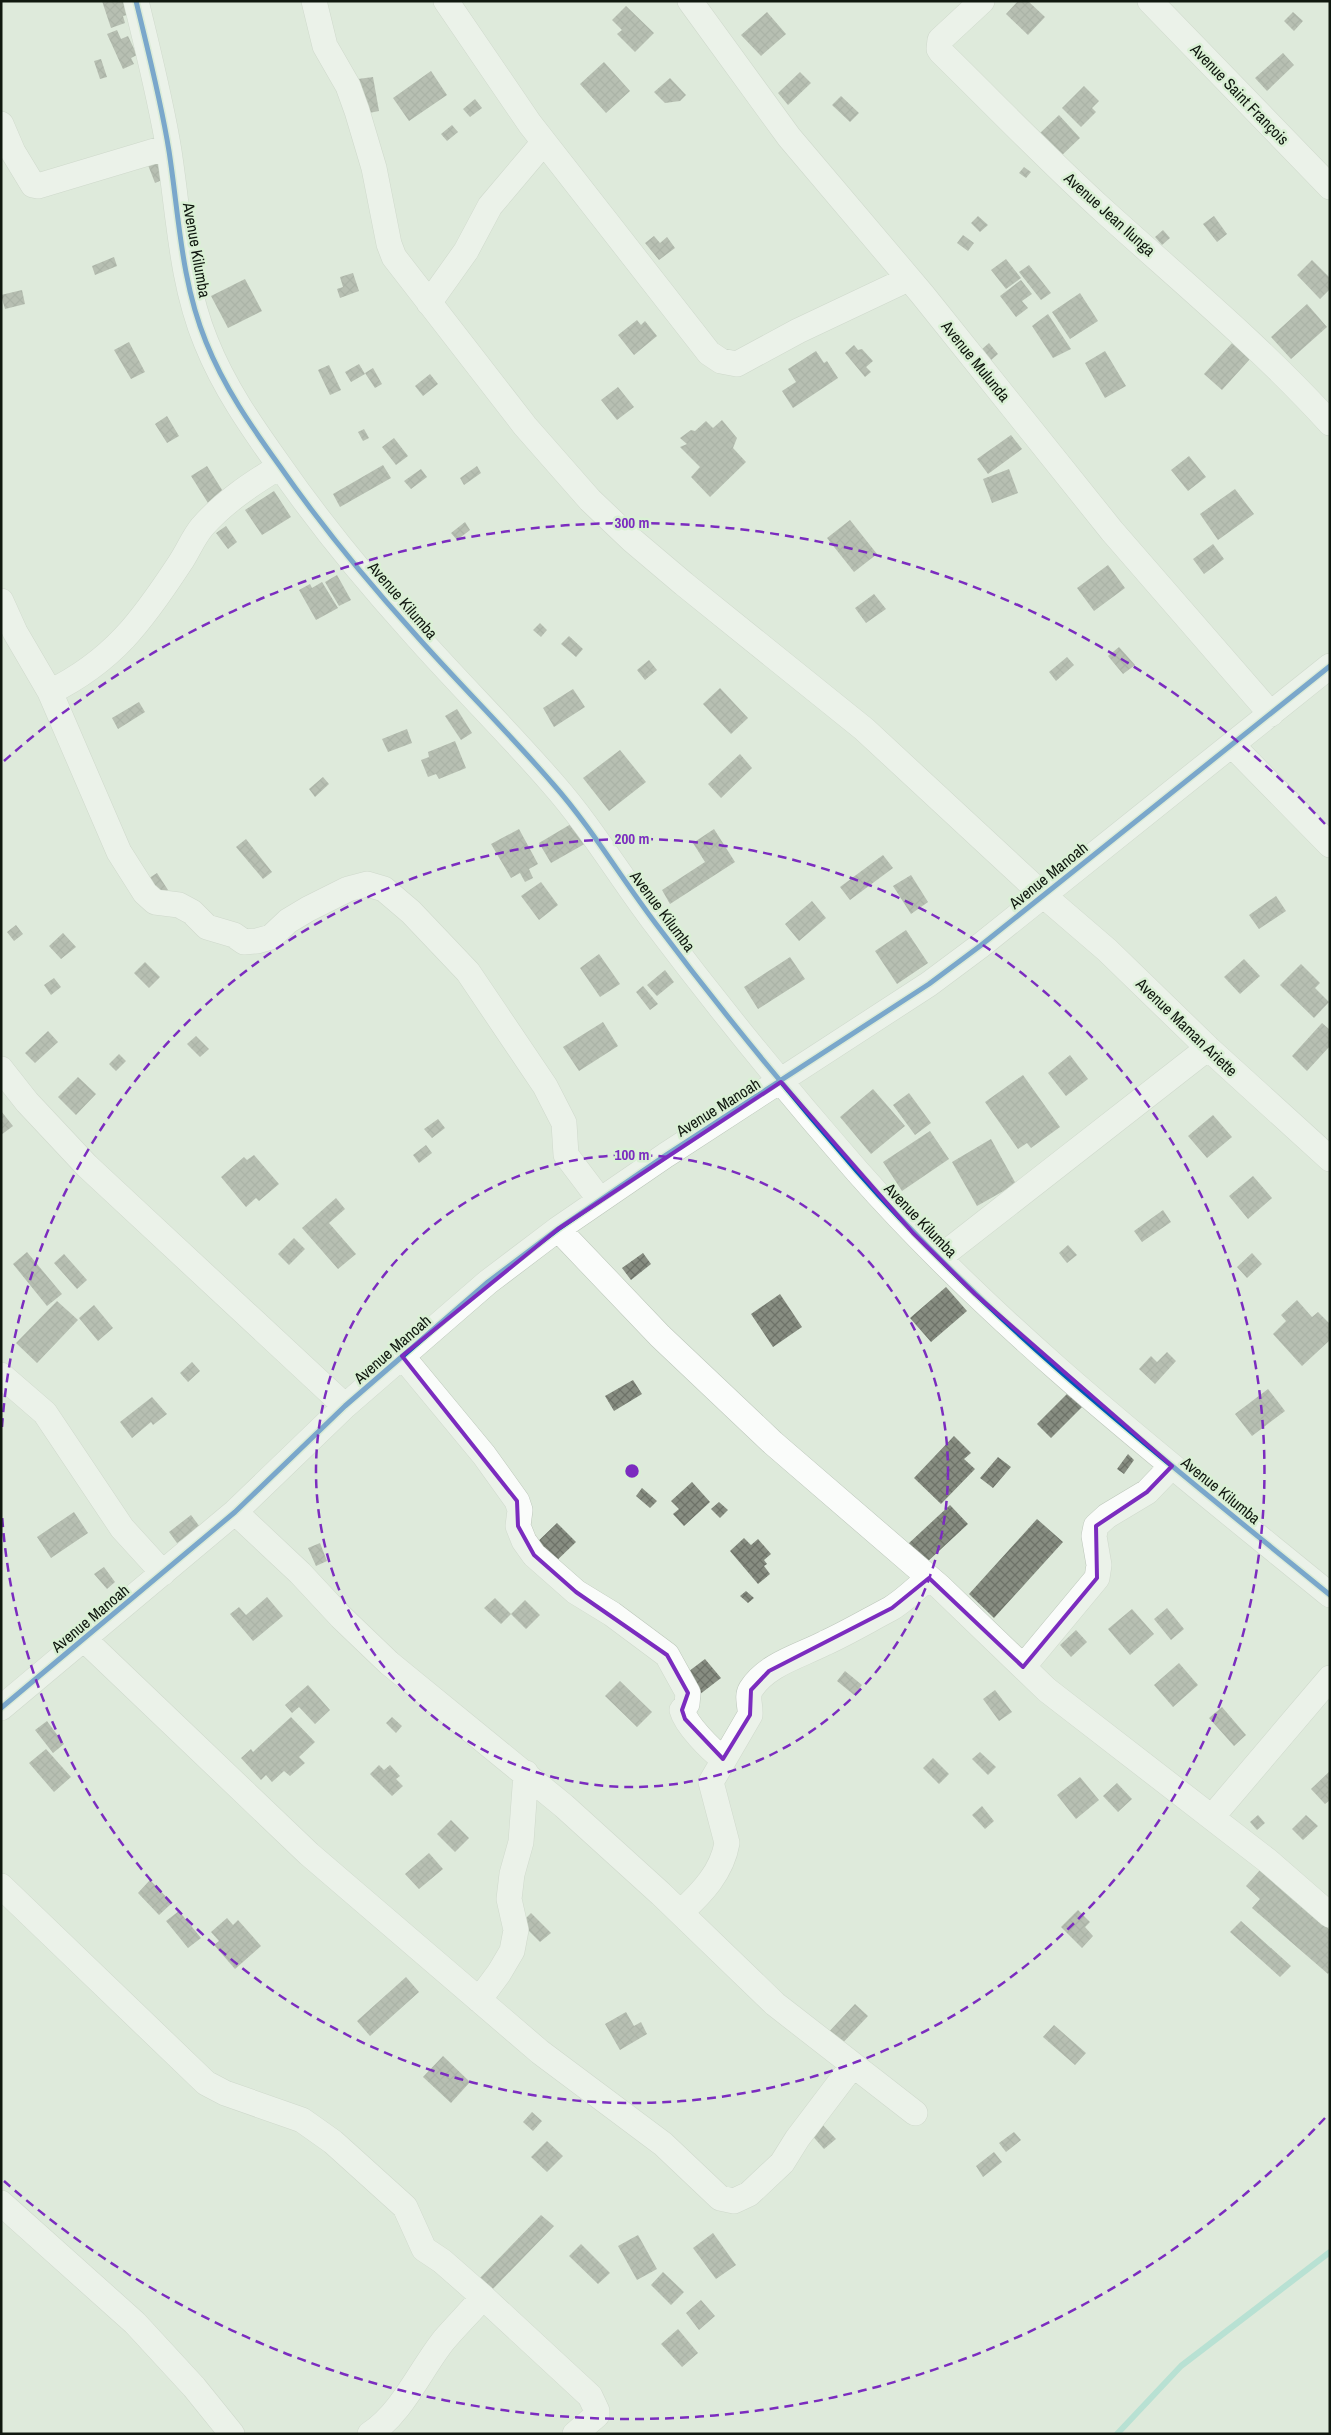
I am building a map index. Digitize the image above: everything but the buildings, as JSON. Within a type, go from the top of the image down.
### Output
[{"type":"street","name":"Avenue Kilumba","points":[[136,1],[168,147],[189,290],[205,340],[223,380],[250,426],[334,540],[412,631],[556,787],[656,925],[781,1082],[864,1178],[975,1294],[1074,1384],[1330,1594]]},
{"type":"street","name":"Avenue Maman Ariette","points":[[314,1],[325,46],[348,86],[360,120],[374,168],[389,244],[394,257],[525,426],[604,514],[684,584],[864,729],[1043,895],[1106,950],[1208,1048],[1330,1159]]},
{"type":"street","points":[[446,1],[544,142],[652,281],[710,352],[721,361],[737,364],[798,331],[908,278]]},
{"type":"street","name":"Avenue Mulunda","points":[[690,1],[789,136],[908,278],[1112,531],[1271,714]]},
{"type":"street","name":"Avenue Jean Ilunga","points":[[982,1],[940,40],[938,45],[941,52],[1103,210],[1205,299],[1300,391],[1330,423]]},
{"type":"street","name":"Avenue Saint François","points":[[1150,1],[1330,187]]},
{"type":"street","points":[[1,124],[29,182],[38,186],[168,147]]},
{"type":"street","points":[[429,303],[466,251],[490,206],[544,142]]},
{"type":"street","points":[[50,692],[97,665],[123,641],[170,577],[203,526],[228,501],[280,466]]},
{"type":"street","points":[[1,601],[15,632],[50,692],[119,852],[136,882],[155,902],[179,906],[192,912],[207,927],[234,935],[244,942],[257,942],[271,937],[288,921],[308,909],[348,889],[367,884],[384,889],[411,912],[468,972],[545,1086],[564,1124],[566,1155],[600,1200]]},
{"type":"street","name":"Avenue Manoah","points":[[1,1708],[85,1640],[235,1512],[345,1406],[488,1282],[558,1229],[666,1155],[929,984],[1330,666]]},
{"type":"street","points":[[1232,745],[1330,845]]},
{"type":"street","points":[[940,1258],[1208,1048]]},
{"type":"street","points":[[1,1069],[27,1102],[88,1166],[345,1406]]},
{"type":"street","points":[[558,1229],[660,1336],[766,1437],[929,1578],[1047,1690],[1268,1861],[1330,1916]]},
{"type":"street","points":[[402,1356],[474,1442],[517,1500],[520,1510],[518,1526],[524,1541],[534,1555],[576,1592],[612,1614],[667,1655],[688,1693],[687,1704],[682,1710],[685,1719],[712,1750],[723,1759]]},
{"type":"street","points":[[1,1375],[45,1413],[122,1528],[163,1573]]},
{"type":"street","points":[[1023,1667],[1097,1578],[1099,1566],[1094,1536],[1096,1526],[1107,1516],[1147,1492],[1172,1466]]},
{"type":"street","points":[[235,1512],[300,1573],[341,1617],[390,1663],[526,1773],[681,1912],[775,2004],[915,2113]]},
{"type":"street","points":[[681,1912],[704,1892],[725,1852],[727,1843],[711,1782],[750,1715],[751,1708],[748,1699],[751,1690],[769,1671],[788,1659],[826,1643],[892,1608],[929,1578]]},
{"type":"street","points":[[85,1640],[309,1854],[540,2052],[663,2144],[720,2198],[734,2201],[749,2194],[782,2163],[797,2139],[853,2065]]},
{"type":"street","points":[[1212,1817],[1330,1678]]},
{"type":"street","points":[[479,2000],[512,1952],[516,1930],[509,1899],[512,1874],[521,1842],[526,1773]]},
{"type":"street","points":[[1,1886],[206,2083],[225,2093],[302,2120],[333,2142],[405,2207],[424,2249],[442,2261],[483,2297],[590,2396],[597,2415],[575,2434]]},
{"type":"street","points":[[1,2203],[135,2323],[194,2387],[232,2434]]},
{"type":"street","points":[[370,2434],[382,2426],[394,2412],[444,2340],[483,2297]]},
{"type":"highlighted area","points":[[781,1082],[913,1233],[975,1294],[1172,1466],[1147,1492],[1096,1526],[1097,1578],[1023,1667],[929,1578],[892,1608],[769,1671],[751,1690],[750,1715],[723,1759],[685,1719],[682,1710],[688,1693],[667,1655],[576,1592],[534,1555],[518,1526],[517,1501],[402,1356],[558,1229]]},
{"type":"waterway","points":[[1117,2434],[1181,2366],[1330,2252]]},
{"type":"cycle path","points":[[136,1],[162,114],[186,272],[198,319],[213,359],[239,406],[311,509],[396,613],[567,800],[656,924],[729,1018],[831,1141],[911,1229],[1025,1340],[1084,1392],[1330,1595]]},
{"type":"cycle path","points":[[1,1708],[235,1512],[345,1406],[488,1282],[558,1229],[666,1155],[929,984],[980,946],[1330,666]]}]
